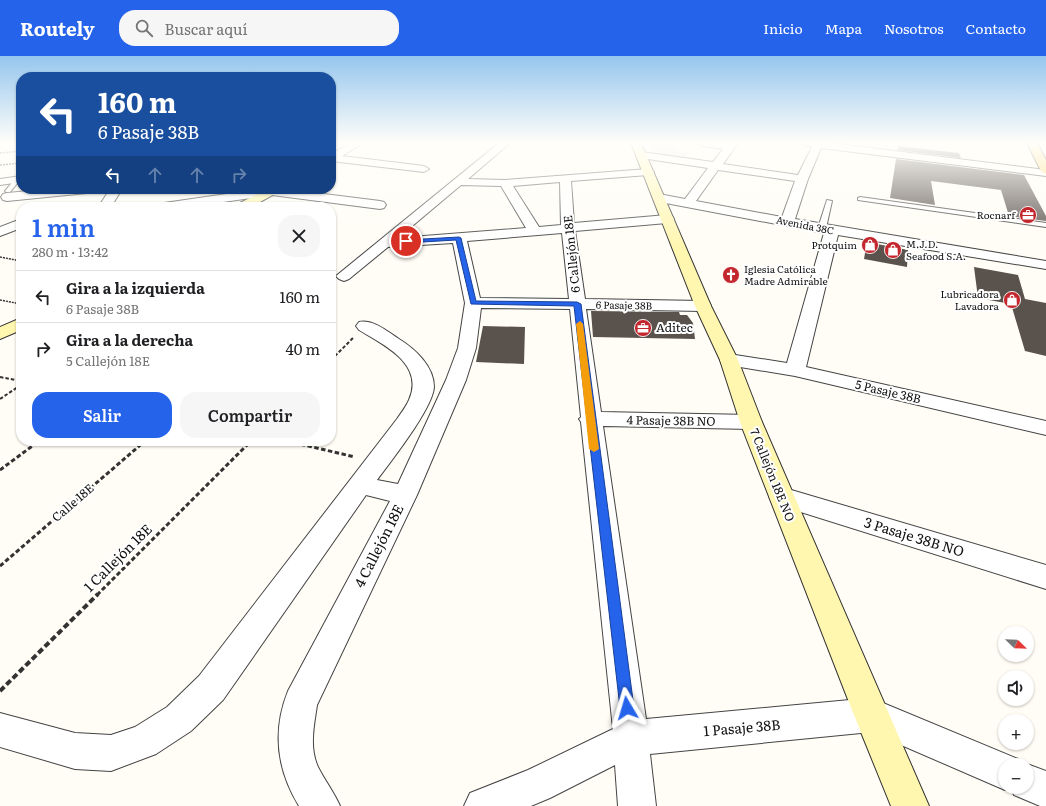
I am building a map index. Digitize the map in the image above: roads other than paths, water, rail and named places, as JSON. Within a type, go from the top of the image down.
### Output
[{"type":"street","points":[[344,276],[463,178]]},
{"type":"street","points":[[459,181],[474,183],[505,183],[565,178]]},
{"type":"street","name":"6 Callejón 18E","points":[[565,178],[568,228],[637,806]]},
{"type":"street","name":"7 Callejón 18E NO","points":[[651,178],[703,306],[729,360],[751,422],[781,496],[910,806]]},
{"type":"street","points":[[688,203],[708,178]]},
{"type":"street","points":[[787,222],[802,179],[795,178]]},
{"type":"street","points":[[0,182],[16,179]]},
{"type":"street","points":[[505,183],[535,231]]},
{"type":"street","points":[[8,194],[16,193]]},
{"type":"street","points":[[196,202],[248,194]]},
{"type":"street","points":[[251,202],[266,194]]},
{"type":"street","points":[[300,194],[380,206]]},
{"type":"street","name":"Avenida 38C","points":[[386,242],[459,238],[568,228],[688,203],[827,229],[1046,265]]},
{"type":"street","points":[[0,217],[16,221]]},
{"type":"street","points":[[0,232],[16,224]]},
{"type":"street","points":[[795,370],[827,229]]},
{"type":"street","name":"4 Callejón 18E","points":[[314,796],[298,764],[295,737],[300,703],[404,495],[456,380],[467,348],[473,303],[459,238]]},
{"type":"street","name":"6 Pasaje 38B","points":[[473,303],[703,306]]},
{"type":"street","points":[[0,334],[16,326]]},
{"type":"street","points":[[0,730],[75,751],[111,753],[144,742],[179,719],[211,688],[405,424],[420,399],[424,380],[415,361],[399,347],[365,326]]},
{"type":"street","name":"5 Pasaje 38B","points":[[729,360],[795,370],[1046,428]]},
{"type":"street","points":[[424,380],[456,380]]},
{"type":"street","name":"4 Pasaje 38B NO","points":[[590,419],[751,422]]},
{"type":"street","points":[[369,473],[404,495]]},
{"type":"street","name":"3 Pasaje 38B NO","points":[[781,496],[1046,577]]},
{"type":"street","name":"1 Pasaje 38B","points":[[483,806],[537,785],[630,738],[871,715],[998,769]]},
{"type":"street","points":[[1034,785],[1046,790]]},
{"type":"lane","points":[[8,194],[16,183]]},
{"type":"lane","points":[[860,199],[1046,225]]},
{"type":"lane","points":[[827,229],[829,201]]},
{"type":"place","name":"Rocnarf","points":[[1028,215]]},
{"type":"place","name":"Protquim","points":[[870,245]]},
{"type":"place","name":"M.J.D. Seafood S.A.","points":[[893,250]]},
{"type":"place","name":"Iglesia Católica Madre Admirable","points":[[731,275]]},
{"type":"place","name":"Lubricadora Lavadora","points":[[1012,300]]},
{"type":"place","name":"Aditec","points":[[643,328]]}]
